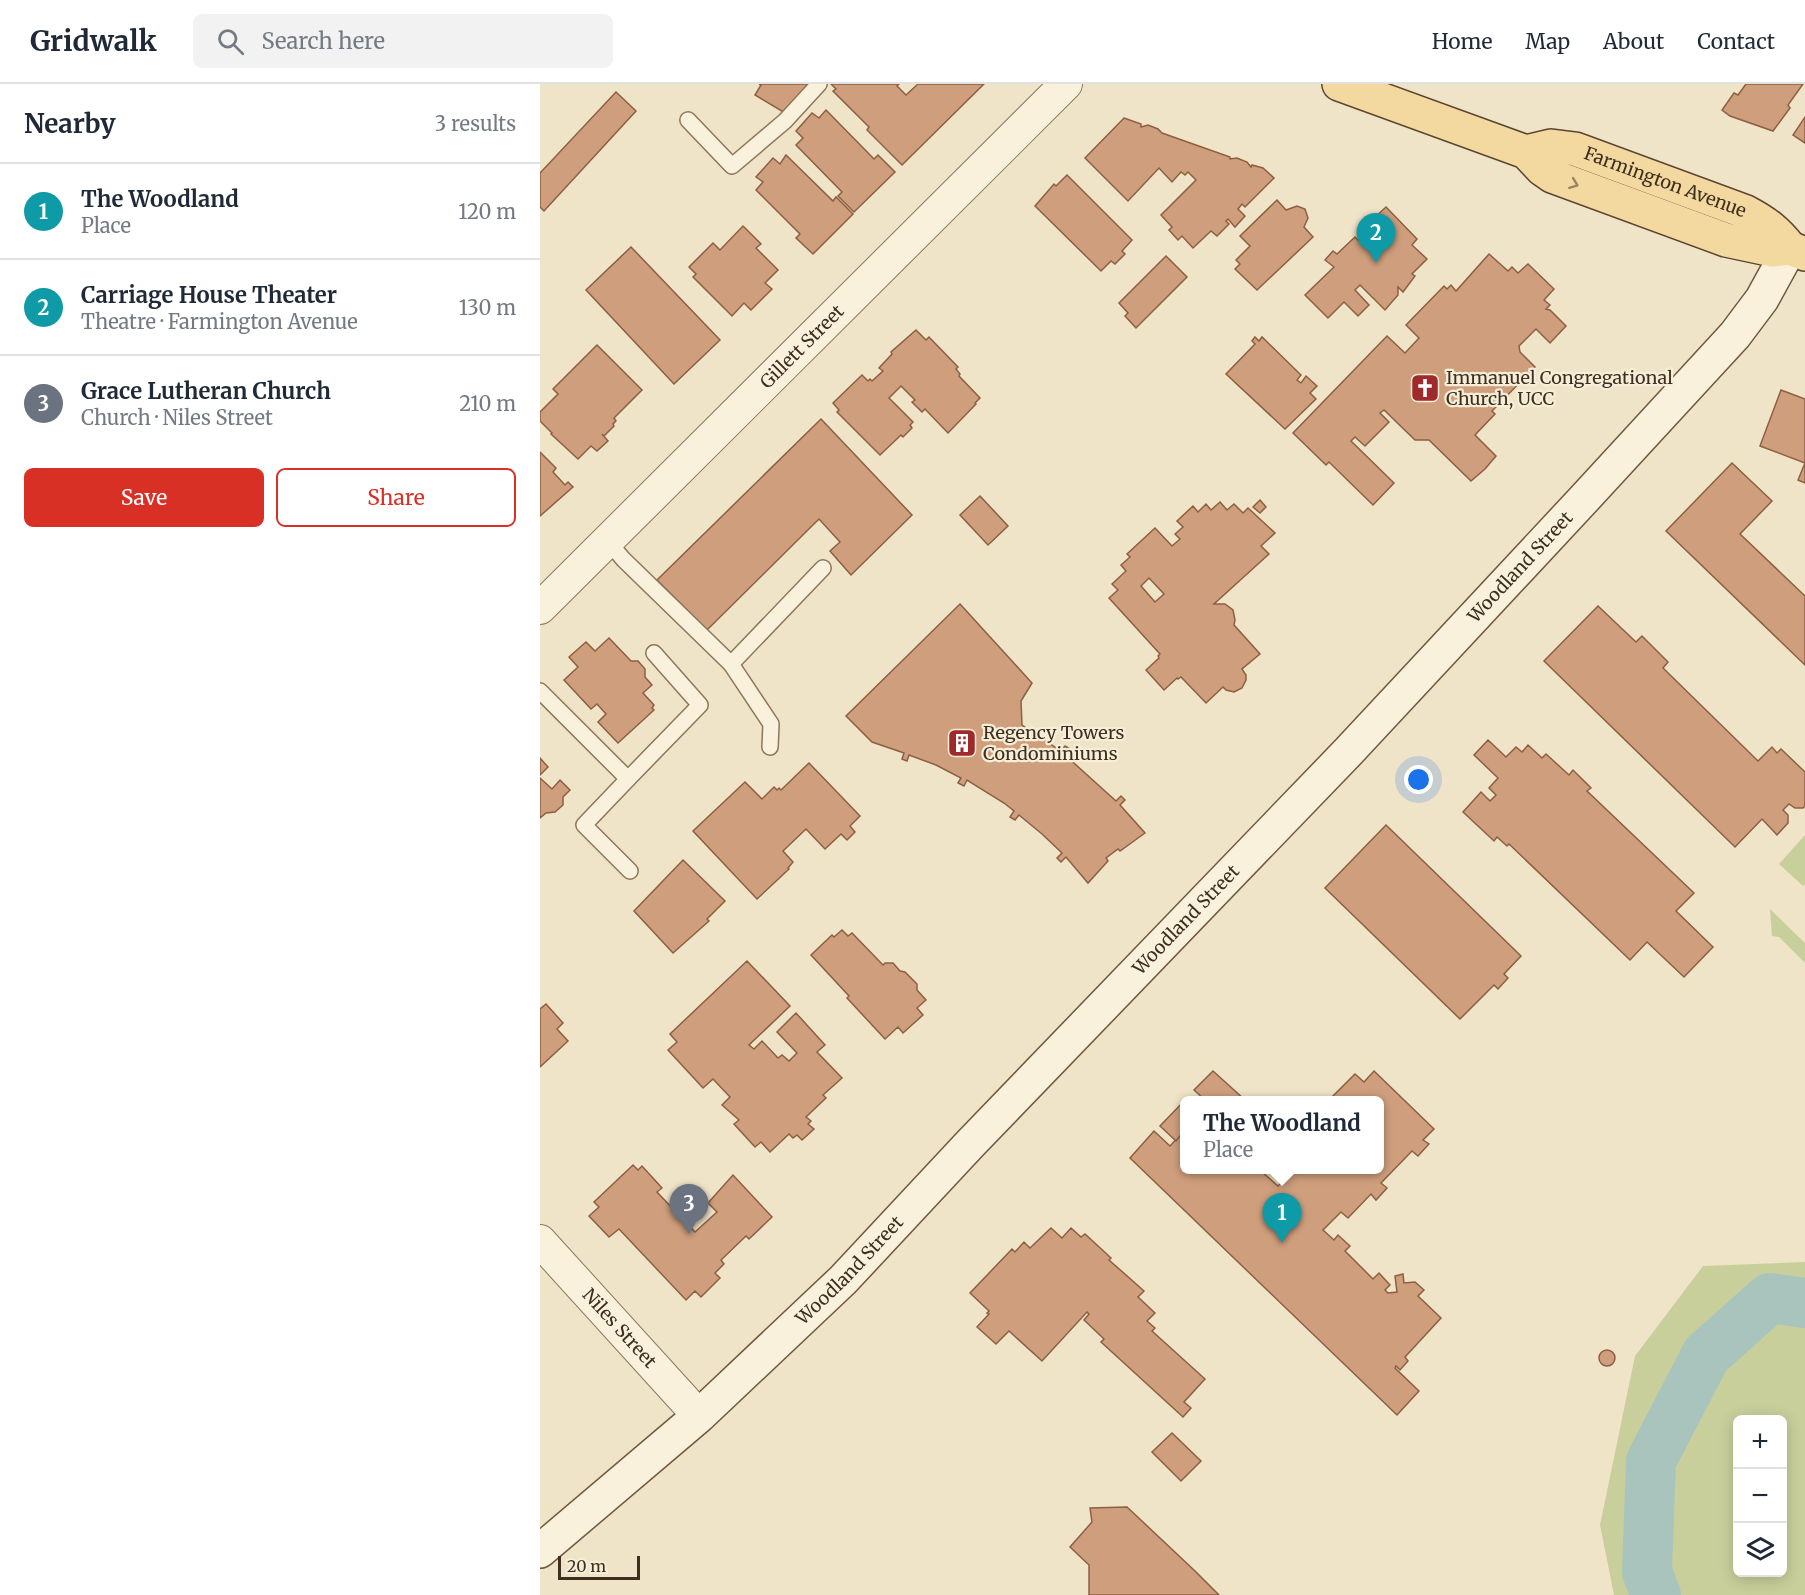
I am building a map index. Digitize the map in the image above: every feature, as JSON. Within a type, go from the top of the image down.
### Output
[{"type":"main road","name":"Farmington Avenue","points":[[1339,84],[1526,152],[1551,146],[1575,149],[1746,212],[1776,230],[1797,251]]},
{"type":"main road","name":"Woodland Street","points":[[540,1551],[699,1416],[843,1280],[1465,629],[1735,335],[1797,251]]},
{"type":"street","name":"Gillett Street","points":[[540,608],[1066,84]]},
{"type":"street","name":"Niles Street","points":[[540,1241],[699,1416]]},
{"type":"lane","points":[[688,120],[732,166],[785,121],[819,84]]},
{"type":"lane","points":[[608,541],[623,559],[731,664],[771,724],[770,747]]},
{"type":"lane","points":[[731,664],[823,568]]},
{"type":"lane","points":[[630,871],[584,825],[700,705],[654,653]]},
{"type":"lane","points":[[540,691],[628,779]]},
{"type":"green space","points":[[1805,835],[1805,884],[1803,886],[1779,864]]},
{"type":"green space","points":[[1770,909],[1805,943],[1805,963],[1779,937],[1772,936]]},
{"type":"green space","points":[[1805,1262],[1805,1595],[1614,1595],[1600,1525],[1635,1356],[1703,1266]]},
{"type":"building","points":[[759,84],[808,84],[785,113],[755,95],[761,85]]},
{"type":"building","points":[[831,84],[899,84],[897,86],[906,95],[918,84],[984,84],[902,165],[867,130],[869,127],[833,91],[836,89]]},
{"type":"building","points":[[1746,84],[1803,84],[1788,105],[1790,108],[1773,131],[1730,116],[1722,110],[1734,93],[1738,95]]},
{"type":"building","points":[[616,92],[636,111],[544,211],[540,207],[540,173]]},
{"type":"building","points":[[826,110],[874,159],[878,155],[895,172],[854,212],[838,196],[842,192],[796,145],[803,138],[796,131],[812,113],[819,118]]},
{"type":"building","points":[[1805,117],[1805,143],[1793,135]]},
{"type":"building","points":[[1124,118],[1141,124],[1141,127],[1148,125],[1162,133],[1230,157],[1230,159],[1237,158],[1247,162],[1251,167],[1252,165],[1263,168],[1274,178],[1245,207],[1242,204],[1238,209],[1245,216],[1235,227],[1228,219],[1226,221],[1229,224],[1217,236],[1211,231],[1193,248],[1182,236],[1178,240],[1169,230],[1172,227],[1161,215],[1196,180],[1188,172],[1185,175],[1181,172],[1172,182],[1159,168],[1128,201],[1085,158]]},
{"type":"building","points":[[786,155],[833,201],[836,197],[853,214],[813,254],[796,238],[800,234],[756,190],[763,182],[756,177],[773,158],[780,164]]},
{"type":"building","points":[[1067,175],[1132,240],[1122,251],[1125,254],[1115,264],[1111,261],[1101,271],[1035,206],[1054,184],[1056,186]]},
{"type":"building","points":[[1277,200],[1286,210],[1297,206],[1305,209],[1308,218],[1304,227],[1313,237],[1257,290],[1235,269],[1240,264],[1236,260],[1250,246],[1240,236]]},
{"type":"building","points":[[1386,207],[1417,239],[1412,245],[1427,259],[1412,274],[1415,276],[1403,292],[1398,287],[1398,295],[1385,310],[1360,285],[1355,290],[1369,305],[1358,316],[1344,302],[1328,318],[1305,295],[1334,267],[1325,260],[1333,251],[1337,254],[1355,237],[1360,242],[1378,224],[1373,219]]},
{"type":"building","points":[[743,226],[761,244],[756,248],[778,270],[765,283],[772,289],[751,310],[744,303],[732,316],[693,277],[696,274],[689,267],[713,243],[720,250]]},
{"type":"building","points":[[631,247],[720,340],[674,384],[586,290]]},
{"type":"building","name":"Immanuel Congregational Church, UCC","points":[[1489,254],[1508,271],[1512,267],[1518,273],[1528,264],[1554,289],[1544,300],[1550,305],[1546,309],[1550,310],[1566,326],[1550,343],[1536,329],[1519,346],[1520,352],[1535,367],[1492,411],[1495,414],[1475,435],[1496,456],[1471,481],[1429,440],[1415,440],[1384,410],[1380,413],[1389,422],[1365,446],[1355,437],[1351,441],[1394,483],[1373,505],[1329,462],[1326,465],[1293,433],[1387,336],[1405,353],[1419,338],[1406,325],[1444,286],[1447,289],[1451,285],[1456,291]]},
{"type":"building","points":[[1166,256],[1187,277],[1136,328],[1125,316],[1128,313],[1119,303]]},
{"type":"building","points":[[916,330],[926,340],[929,337],[958,367],[956,369],[959,376],[980,398],[948,433],[925,409],[922,412],[912,402],[915,400],[901,386],[889,398],[913,422],[910,425],[912,428],[880,455],[837,412],[839,410],[833,403],[862,375],[868,381],[870,379],[872,381],[883,371],[879,368],[892,354],[891,352]]},
{"type":"building","points":[[1255,337],[1259,341],[1262,337],[1301,375],[1297,380],[1301,383],[1306,376],[1317,386],[1310,393],[1316,399],[1285,429],[1226,374],[1255,344],[1252,341]]},
{"type":"building","points":[[597,345],[642,390],[614,418],[616,421],[614,426],[604,436],[602,434],[608,441],[597,451],[591,446],[578,459],[540,421],[540,412],[558,394],[553,389]]},
{"type":"building","points":[[1781,390],[1805,399],[1805,463],[1760,446]]},
{"type":"building","points":[[821,419],[912,515],[851,575],[830,551],[840,542],[819,519],[707,630],[657,580]]},
{"type":"building","points":[[540,452],[556,468],[553,472],[565,485],[568,482],[573,487],[540,516]]},
{"type":"building","points":[[1732,463],[1772,501],[1740,534],[1805,596],[1805,665],[1666,531]]},
{"type":"building","points":[[1805,463],[1805,483],[1798,480]]},
{"type":"building","points":[[980,496],[1008,526],[988,545],[960,515]]},
{"type":"building","points":[[1260,500],[1266,507],[1260,513],[1253,507]]},
{"type":"building","points":[[1220,502],[1227,510],[1234,504],[1243,513],[1248,508],[1275,533],[1261,546],[1269,554],[1214,604],[1225,604],[1233,610],[1234,625],[1260,654],[1242,669],[1246,680],[1242,688],[1234,692],[1223,687],[1206,703],[1181,677],[1164,690],[1146,670],[1159,658],[1160,654],[1109,598],[1118,590],[1112,584],[1126,571],[1121,565],[1130,557],[1127,554],[1155,528],[1172,546],[1180,539],[1175,534],[1183,527],[1177,521],[1193,506],[1198,512],[1206,504],[1211,510]],"holes":[[[1149,578],[1164,594],[1155,602],[1141,586]]]},
{"type":"building","name":"Regency Towers Condominiums","points":[[960,604],[1032,683],[1021,701],[1022,725],[1061,751],[1065,746],[1070,749],[1065,755],[1116,801],[1121,796],[1125,800],[1120,805],[1145,833],[1106,858],[1108,861],[1088,883],[1066,857],[1061,862],[1057,858],[1062,853],[1042,834],[1019,815],[1015,820],[1010,817],[1014,811],[1004,803],[967,780],[964,786],[958,783],[961,778],[936,765],[909,755],[907,761],[902,759],[904,753],[872,742],[846,716]]},
{"type":"building","points":[[1598,606],[1636,642],[1642,636],[1668,662],[1663,668],[1758,761],[1772,747],[1777,753],[1781,749],[1805,772],[1805,806],[1795,808],[1789,804],[1783,810],[1788,815],[1788,823],[1777,835],[1762,819],[1735,847],[1544,661]]},
{"type":"building","points":[[609,638],[631,661],[638,661],[645,669],[645,677],[652,685],[643,693],[654,705],[652,708],[654,710],[618,743],[598,722],[606,714],[597,704],[591,709],[564,680],[578,667],[569,657],[586,642],[595,651]]},
{"type":"building","points":[[1488,740],[1506,757],[1516,747],[1522,752],[1528,745],[1542,758],[1546,754],[1569,775],[1573,770],[1591,788],[1587,791],[1694,893],[1676,911],[1713,947],[1684,977],[1647,942],[1630,960],[1509,844],[1507,846],[1497,837],[1494,841],[1463,812],[1481,792],[1490,801],[1496,795],[1489,788],[1498,778],[1474,755]]},
{"type":"building","points":[[540,758],[548,767],[540,775]]},
{"type":"building","points":[[809,763],[860,816],[850,826],[855,832],[847,840],[841,834],[825,849],[806,829],[783,851],[793,862],[789,869],[757,899],[693,831],[745,782],[762,799],[774,787],[781,790]]},
{"type":"building","points":[[540,778],[552,789],[560,780],[570,790],[563,797],[563,805],[555,812],[546,813],[540,818]]},
{"type":"building","points":[[1386,825],[1521,956],[1504,974],[1508,978],[1498,989],[1494,985],[1460,1019],[1325,888]]},
{"type":"building","points":[[683,860],[725,901],[707,919],[709,921],[673,953],[634,911]]},
{"type":"building","points":[[842,930],[848,936],[852,933],[883,965],[893,963],[917,984],[917,990],[926,1000],[917,1008],[923,1015],[903,1033],[898,1027],[885,1039],[811,955],[832,935],[834,937]]},
{"type":"building","points":[[747,961],[790,1006],[749,1045],[754,1049],[762,1041],[778,1058],[782,1055],[789,1061],[797,1053],[777,1032],[796,1013],[825,1045],[817,1052],[842,1078],[823,1095],[826,1098],[806,1117],[811,1121],[808,1124],[814,1129],[802,1140],[797,1135],[793,1138],[789,1134],[770,1152],[761,1142],[755,1147],[734,1124],[739,1120],[722,1105],[730,1097],[713,1079],[703,1088],[668,1050],[677,1042],[670,1034]]},
{"type":"building","points":[[546,1004],[563,1023],[557,1029],[568,1041],[540,1067],[540,1009]]},
{"type":"building","points":[[1213,1071],[1241,1096],[1201,1096],[1194,1090]]},
{"type":"building","points":[[1374,1071],[1434,1129],[1423,1140],[1429,1144],[1418,1156],[1412,1151],[1381,1183],[1387,1188],[1376,1200],[1371,1194],[1348,1218],[1341,1212],[1323,1230],[1334,1240],[1338,1235],[1350,1246],[1345,1251],[1373,1279],[1379,1273],[1390,1285],[1385,1290],[1388,1293],[1397,1292],[1395,1276],[1403,1274],[1404,1283],[1415,1282],[1424,1290],[1418,1296],[1441,1318],[1405,1357],[1408,1361],[1400,1370],[1396,1366],[1395,1368],[1419,1391],[1397,1415],[1130,1158],[1154,1131],[1170,1146],[1180,1135],[1180,1174],[1264,1174],[1278,1186],[1289,1174],[1384,1174],[1384,1096],[1333,1096],[1355,1074],[1364,1082]]},
{"type":"building","points":[[1180,1105],[1180,1136],[1176,1141],[1160,1126]]},
{"type":"building","points":[[633,1165],[638,1170],[642,1166],[662,1188],[657,1192],[695,1232],[717,1212],[708,1203],[733,1175],[772,1217],[749,1239],[746,1236],[721,1260],[724,1264],[715,1273],[720,1278],[701,1297],[695,1291],[686,1300],[619,1229],[609,1237],[589,1216],[599,1207],[594,1202]]},
{"type":"building","points":[[1051,1228],[1062,1238],[1071,1228],[1081,1237],[1085,1234],[1111,1258],[1109,1260],[1144,1291],[1138,1297],[1155,1313],[1147,1321],[1155,1328],[1152,1331],[1205,1379],[1184,1402],[1191,1408],[1183,1417],[1101,1342],[1104,1339],[1084,1320],[1089,1314],[1087,1312],[1042,1361],[1009,1331],[996,1344],[977,1327],[989,1311],[970,1293],[1012,1249],[1015,1252],[1024,1242],[1030,1248]]},
{"type":"building","points":[[1604,1350],[1610,1350],[1615,1358],[1613,1364],[1604,1366],[1599,1361],[1599,1355]]},
{"type":"building","points":[[1172,1433],[1201,1461],[1181,1481],[1152,1452]]},
{"type":"building","points":[[1127,1507],[1219,1595],[1089,1595],[1089,1565],[1070,1547],[1092,1522],[1090,1508]]},
{"type":"waterway","points":[[1656,1595],[1647,1572],[1651,1461],[1706,1355],[1770,1298],[1805,1303]]},
{"type":"place","name":"Carriage House Theater","points":[[1376,263]]},
{"type":"place","name":"Immanuel Congregational Church, UCC","points":[[1425,388]]},
{"type":"place","name":"Regency Towers Condominiums","points":[[962,743]]},
{"type":"place","name":"Grace Lutheran Church","points":[[689,1234]]},
{"type":"place","name":"The Woodland","points":[[1282,1243]]}]
